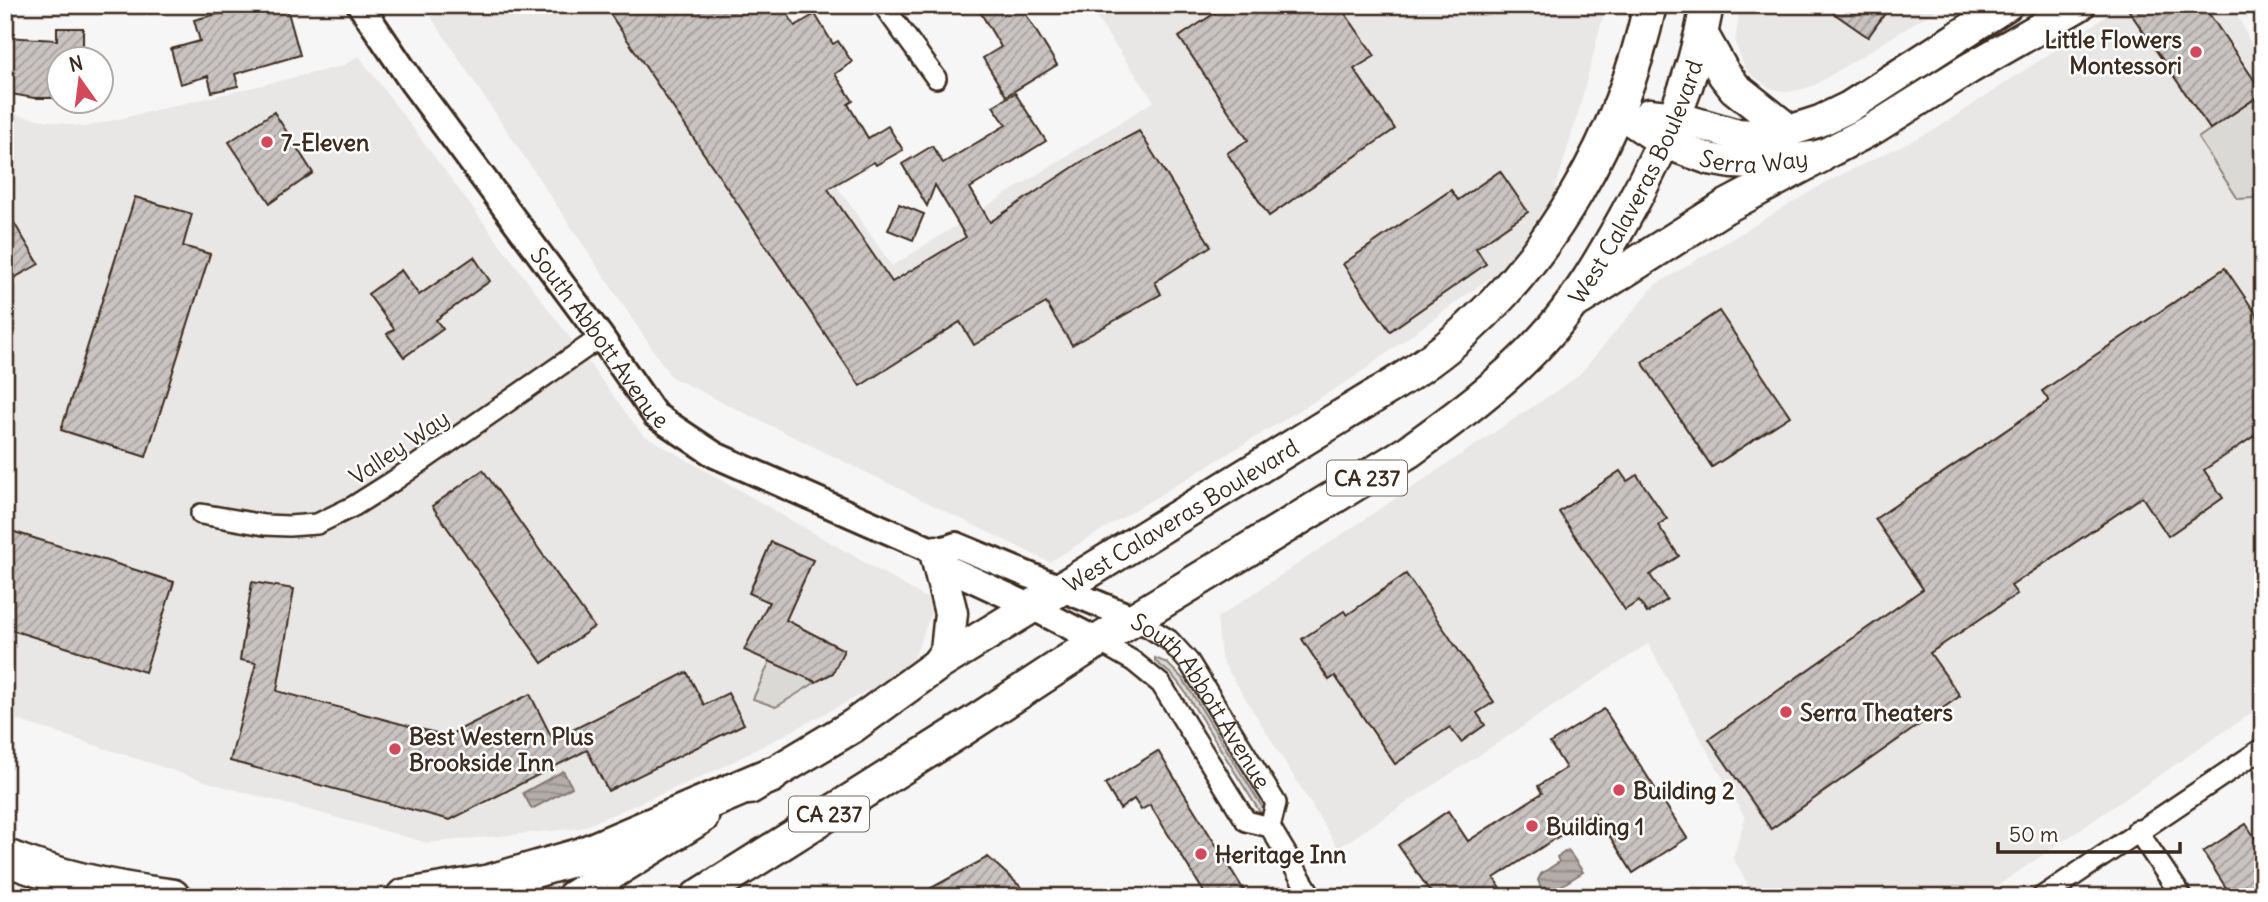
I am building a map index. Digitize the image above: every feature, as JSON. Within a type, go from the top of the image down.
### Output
[{"type":"highway","name":"West Calaveras Boulevard","points":[[573,897],[853,726],[937,664],[1372,397],[1446,347],[1506,289],[1548,236],[1575,196],[1630,79],[1650,5]]},
{"type":"highway","name":"West Calaveras Boulevard","points":[[697,897],[1098,641],[1419,445],[1503,378],[1542,340],[1573,303],[1612,241],[1670,130],[1691,74],[1704,20]]},
{"type":"highway","points":[[1704,20],[1724,74],[1735,88],[1789,131]]},
{"type":"highway","points":[[1573,303],[1725,207],[1821,156]]},
{"type":"highway","points":[[936,552],[951,613],[947,651],[937,664]]},
{"type":"highway","points":[[404,897],[488,883],[580,856],[771,775]]},
{"type":"highway","points":[[5,857],[40,870],[136,892],[172,897]]},
{"type":"main road","name":"Serra Way","points":[[1617,111],[1670,130],[1757,135],[1789,131],[1820,121],[1849,107],[2007,5]]},
{"type":"main road","name":"Serra Way","points":[[1670,130],[1692,154],[1732,163],[1754,164],[1821,156],[1873,129],[1970,68],[2080,5]]},
{"type":"street","name":"South Abbott Avenue","points":[[360,5],[412,82],[601,337],[655,415],[715,456],[936,552],[948,568],[1032,607],[1133,661],[1161,684],[1246,821],[1270,827],[1312,897]]},
{"type":"street","points":[[883,5],[936,78]]},
{"type":"street","name":"Valley Way","points":[[201,514],[264,525],[317,524],[354,506],[395,480],[601,337]]},
{"type":"street","name":"South Abbott Avenue","points":[[936,552],[956,545],[1135,619],[1168,640],[1189,662],[1204,684],[1276,803],[1270,827]]},
{"type":"street","points":[[2042,897],[2137,830],[2263,748]]},
{"type":"street","points":[[2137,830],[2182,897]]},
{"type":"shaded area","points":[[450,5],[713,5],[892,266],[1154,101],[1087,5],[1606,5],[1550,207],[1499,271],[1353,378],[1049,562],[671,377],[431,17]]},
{"type":"shaded area","points":[[1740,5],[1944,5],[1815,85],[1787,92],[1770,88],[1749,73],[1744,66],[1735,43]]},
{"type":"shaded area","points":[[2123,5],[2233,5],[2263,70],[2263,705],[1981,897],[1755,897],[1733,858],[1745,818],[1648,644],[1338,848],[1221,659],[1217,618],[1577,377],[1655,285],[1828,181],[1936,129]]},
{"type":"shaded area","points":[[359,56],[642,434],[935,603],[910,669],[717,770],[581,828],[428,843],[214,784],[5,716],[5,113],[84,127],[342,66]]},
{"type":"shaded area","points":[[2263,93],[2263,190],[2253,198],[2238,199],[2198,138]]},
{"type":"shaded area","points":[[1155,658],[1167,663],[1183,679],[1266,813],[1263,817],[1183,689]]},
{"type":"shaded area","points":[[770,661],[816,682],[776,707],[753,699]]},
{"type":"shaded area","points":[[563,771],[572,787],[532,809],[523,793]]},
{"type":"shaded area","points":[[1568,850],[1583,872],[1553,891],[1542,891],[1538,880],[1541,874],[1559,862],[1557,857]]},
{"type":"building","points":[[230,5],[255,5],[258,13],[286,5],[300,55],[235,74],[238,86],[212,92],[208,76],[180,84],[171,49],[200,41],[194,20],[232,10]]},
{"type":"building","points":[[604,5],[782,5],[795,26],[815,14],[833,44],[838,41],[852,62],[835,74],[853,101],[848,104],[868,138],[888,126],[903,150],[876,165],[874,162],[828,189],[892,282],[966,237],[935,185],[927,206],[902,164],[932,146],[943,163],[1006,125],[993,106],[1015,93],[1046,141],[970,188],[990,222],[1081,162],[1139,131],[1211,246],[1155,282],[1161,294],[1072,345],[1046,303],[974,345],[960,322],[860,386]]},
{"type":"building","points":[[976,5],[1020,5],[1057,65],[1006,96],[983,58],[1001,47]]},
{"type":"building","points":[[1227,5],[1339,5],[1375,56],[1354,69],[1395,129],[1269,216],[1227,153],[1248,140],[1179,37]]},
{"type":"building","points":[[1822,5],[1891,5],[1868,37]]},
{"type":"building","name":"Little Flowers Montessori","points":[[2125,5],[2203,5],[2263,93],[2210,129]]},
{"type":"building","points":[[57,28],[83,28],[83,46],[46,46],[46,98],[5,93],[5,37],[57,40]]},
{"type":"building","points":[[274,112],[313,173],[270,203],[229,142]]},
{"type":"building","points":[[1500,171],[1528,212],[1476,248],[1486,264],[1390,331],[1343,264],[1451,190],[1458,200]]},
{"type":"building","points":[[135,197],[192,214],[183,246],[210,254],[146,457],[61,430]]},
{"type":"building","points":[[899,204],[924,214],[913,240],[888,230]]},
{"type":"building","points":[[5,208],[39,264],[5,283]]},
{"type":"building","points":[[474,257],[490,281],[436,320],[443,329],[404,357],[387,334],[394,329],[368,294],[401,270],[419,295]]},
{"type":"building","points":[[2225,268],[2263,324],[2263,430],[2204,470],[2223,498],[2168,536],[2142,497],[2011,586],[2017,594],[1930,653],[1960,696],[1771,829],[1709,739],[1923,589],[1875,519],[2049,401],[2042,391]]},
{"type":"building","points":[[1719,311],[1790,416],[1712,467],[1642,362]]},
{"type":"building","points":[[483,470],[594,627],[542,663],[432,506]]},
{"type":"building","points":[[1620,471],[1627,481],[1637,475],[1667,519],[1658,525],[1679,556],[1650,575],[1667,600],[1647,613],[1639,601],[1625,610],[1559,512]]},
{"type":"building","points":[[5,529],[174,582],[145,672],[5,628]]},
{"type":"building","points":[[771,542],[813,560],[786,620],[844,650],[833,673],[816,682],[744,650],[769,602],[749,593]]},
{"type":"building","points":[[1406,574],[1494,702],[1477,713],[1485,725],[1461,742],[1450,727],[1395,764],[1335,676],[1329,680],[1302,639],[1344,611],[1347,615]]},
{"type":"building","name":"Best Western Plus Brookside Inn","points":[[252,582],[294,589],[277,691],[447,736],[530,694],[553,740],[687,672],[704,705],[728,693],[744,724],[608,791],[587,750],[450,820],[230,761],[256,663],[240,660]]},
{"type":"building","points":[[1604,709],[1687,838],[1633,873],[1595,813],[1494,878],[1506,897],[1434,897],[1398,845],[1448,811],[1468,841],[1542,793],[1538,786],[1566,768],[1550,743]]},
{"type":"building","name":"Heritage Inn","points":[[1158,751],[1248,897],[1207,897],[1150,805],[1141,810],[1134,799],[1120,809],[1105,784]]},
{"type":"building","points":[[2246,824],[2263,850],[2263,897],[2232,897],[2203,852]]},
{"type":"building","points":[[988,857],[1032,897],[915,897]]},
{"type":"waterway","points":[[2261,5],[2263,10]]},
{"type":"place","name":"Little Flowers Montessori","points":[[2196,52]]},
{"type":"place","name":"7-Eleven","points":[[267,142]]},
{"type":"place","name":"Serra Theaters","points":[[1786,712]]},
{"type":"place","name":"Best Western Plus Brookside Inn","points":[[395,749]]},
{"type":"place","name":"Building 2","points":[[1619,790]]},
{"type":"place","name":"Building 1","points":[[1532,826]]},
{"type":"place","name":"Heritage Inn","points":[[1201,854]]}]
